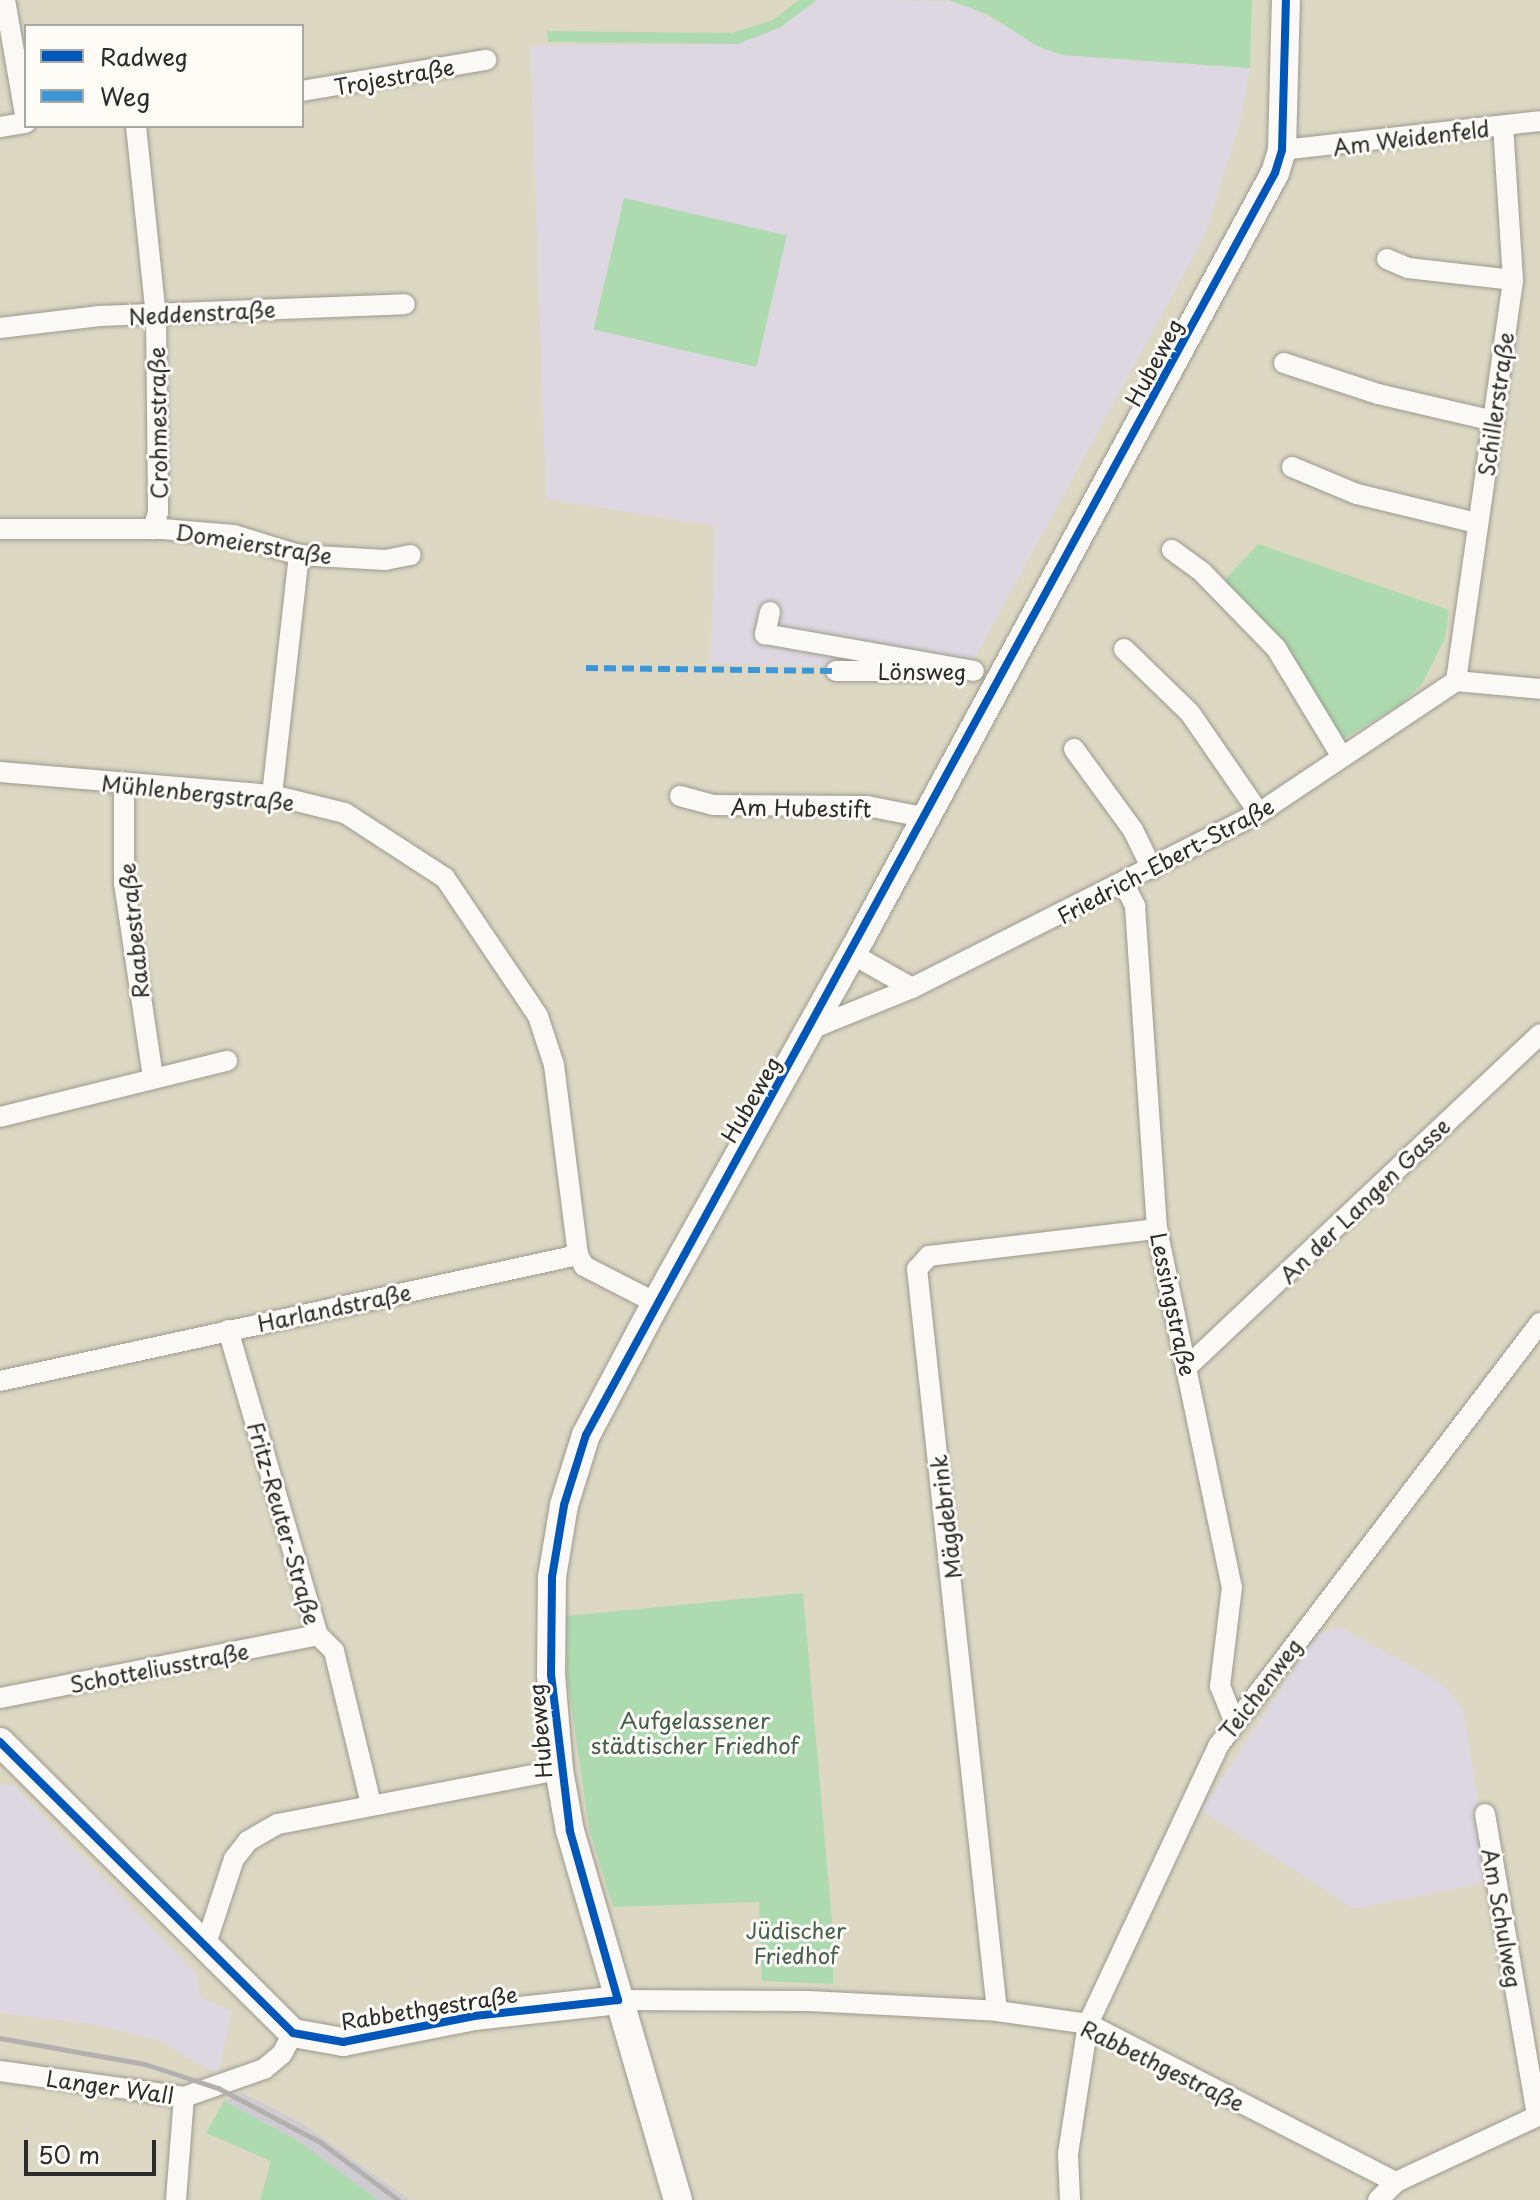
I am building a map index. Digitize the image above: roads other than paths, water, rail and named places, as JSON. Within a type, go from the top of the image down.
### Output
[{"type":"street","points":[[5,0],[24,109]]},
{"type":"street","name":"Hubeweg","points":[[678,2200],[570,1831],[559,1770],[551,1675],[552,1577],[564,1505],[586,1435],[656,1303],[811,1029],[859,958],[923,817],[1007,670],[1275,173],[1282,150],[1286,0]]},
{"type":"street","name":"Trojestraße","points":[[304,91],[486,60]]},
{"type":"street","points":[[0,127],[24,121]]},
{"type":"street","name":"Am Weidenfeld","points":[[1282,150],[1540,121]]},
{"type":"street","name":"Schillerstraße","points":[[1456,681],[1513,280],[1503,126]]},
{"type":"street","name":"Crohmestraße","points":[[136,128],[156,315],[158,512],[153,529]]},
{"type":"street","points":[[1387,259],[1408,268],[1513,280]]},
{"type":"street","name":"Neddenstraße","points":[[0,328],[156,315],[405,304]]},
{"type":"street","points":[[1284,363],[1378,394],[1494,421]]},
{"type":"street","points":[[1292,467],[1357,494],[1477,523]]},
{"type":"street","name":"Domeierstraße","points":[[0,529],[153,529],[234,535],[299,555],[385,560],[411,555]]},
{"type":"street","points":[[1172,550],[1202,572],[1276,648],[1342,757]]},
{"type":"street","points":[[272,795],[299,555]]},
{"type":"street","points":[[770,612],[765,634],[872,662]]},
{"type":"street","points":[[1124,649],[1190,713],[1259,813]]},
{"type":"street","name":"Lönsweg","points":[[836,671],[872,662],[974,671],[1007,670]]},
{"type":"street","points":[[1456,681],[1540,689]]},
{"type":"street","name":"Friedrich-Ebert-Straße","points":[[811,1029],[912,988],[1124,884],[1259,813],[1456,681]]},
{"type":"street","points":[[1074,749],[1133,830],[1152,869]]},
{"type":"street","name":"Mühlenbergstraße","points":[[0,772],[272,795],[345,813],[385,834],[445,878],[533,1006],[554,1065],[578,1255]]},
{"type":"street","name":"Raabestraße","points":[[124,784],[124,883],[153,1077]]},
{"type":"street","name":"Am Hubestift","points":[[680,796],[714,805],[867,806],[923,817]]},
{"type":"street","name":"Lessingstraße","points":[[1124,884],[1135,906],[1157,1229],[1232,1587],[1220,1686],[1234,1720]]},
{"type":"street","points":[[859,958],[912,988]]},
{"type":"street","name":"An der Langen Gasse","points":[[1188,1366],[1540,1034]]},
{"type":"street","points":[[0,1117],[227,1061]]},
{"type":"street","name":"Mägdebrink","points":[[997,2011],[917,1269],[929,1256],[1157,1229]]},
{"type":"street","points":[[578,1255],[584,1266],[656,1303]]},
{"type":"street","name":"Harlandstraße","points":[[0,1381],[578,1255]]},
{"type":"street","name":"Teichenweg","points":[[1070,2200],[1068,2154],[1088,2024],[1234,1720],[1540,1323]]},
{"type":"street","name":"Fritz-Reuter-Straße","points":[[228,1330],[318,1635],[334,1651],[371,1804]]},
{"type":"street","name":"Schotteliusstraße","points":[[0,1698],[318,1635]]},
{"type":"street","points":[[0,1742],[204,1950],[293,2033]]},
{"type":"street","points":[[204,1950],[234,1859],[248,1841],[278,1824],[559,1770]]},
{"type":"street","name":"Am Schulweg","points":[[1485,1814],[1539,2115]]},
{"type":"street","name":"Rabbethgestraße","points":[[293,2033],[343,2042],[474,2016],[618,2000],[809,2001],[997,2011],[1088,2024],[1396,2182]]},
{"type":"street","name":"Langer Wall","points":[[0,2071],[184,2097],[264,2069],[282,2054],[293,2033]]},
{"type":"street","points":[[176,2200],[184,2097]]},
{"type":"street","points":[[1378,2200],[1396,2182],[1539,2115]]},
{"type":"railway","points":[[0,2038],[145,2064],[218,2088],[320,2142],[398,2200]]},
{"type":"park label","name":"Aufgelassener städtischer Friedhof","points":[[695,1732]]},
{"type":"park label","name":"Jüdischer Friedhof","points":[[796,1942]]}]
